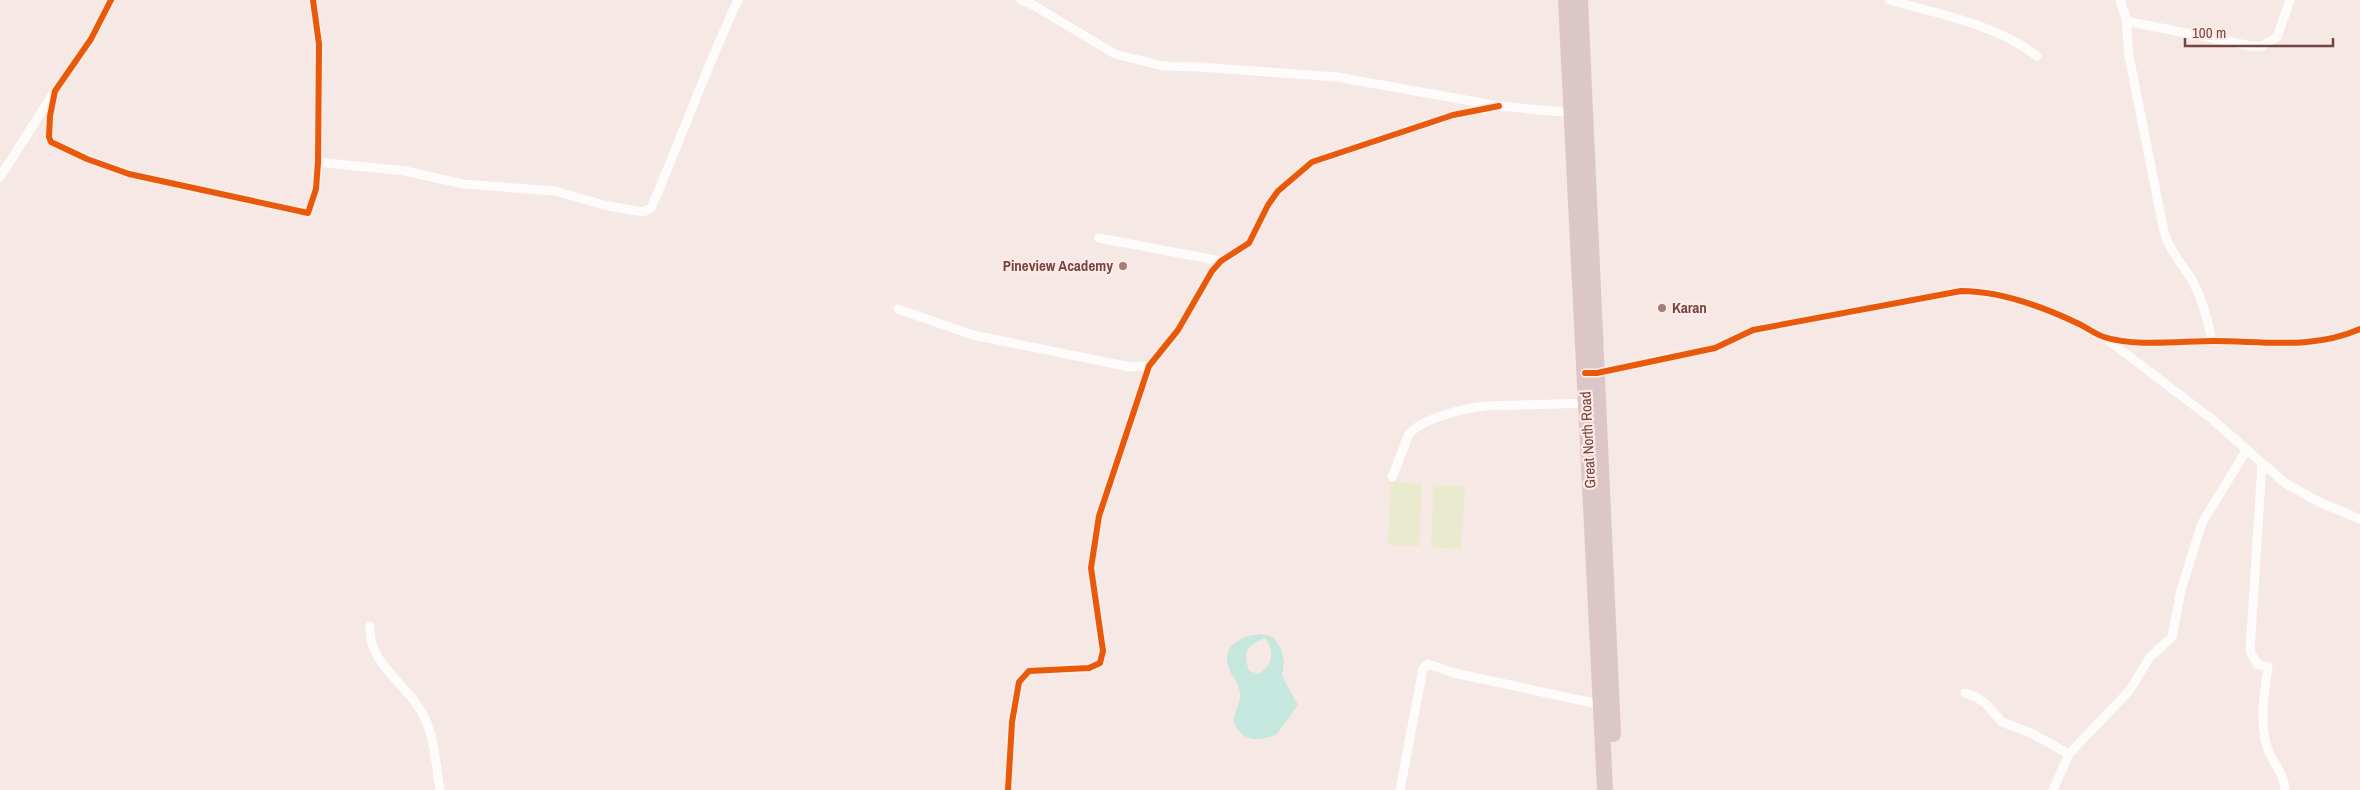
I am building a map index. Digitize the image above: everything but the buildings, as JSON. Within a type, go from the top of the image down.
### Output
[{"type":"highway","name":"Great North Road","points":[[1566,0],[1578,113],[1607,705],[1615,790]]},
{"type":"highway","name":"Great North Road","points":[[1578,113],[1580,0]]},
{"type":"highway","name":"Great North Road","points":[[1605,790],[1607,705]]},
{"type":"street","points":[[0,177],[91,39],[111,0]]},
{"type":"street","points":[[55,91],[50,116],[49,137],[51,142],[129,174],[308,213],[316,189],[318,162],[320,44],[314,0]]},
{"type":"street","points":[[318,162],[405,171],[462,184],[556,191],[608,206],[643,212],[651,208],[714,52],[738,0]]},
{"type":"street","points":[[1021,0],[1115,54],[1163,66],[1199,66],[1337,77],[1499,106],[1578,113]]},
{"type":"street","points":[[1889,0],[1998,33],[2021,44],[2037,56]]},
{"type":"street","points":[[2120,0],[2126,21],[2129,56],[2164,232],[2168,246],[2192,280],[2204,306],[2212,341]]},
{"type":"street","points":[[2126,21],[2232,43],[2262,46],[2277,37],[2290,0]]},
{"type":"street","points":[[1008,790],[1012,722],[1019,682],[1022,676],[1029,671],[1089,668],[1100,663],[1102,658],[1091,568],[1099,516],[1149,366],[1178,330],[1209,276],[1221,261],[1249,243],[1268,205],[1278,191],[1312,162],[1454,115],[1499,106]]},
{"type":"street","points":[[1099,238],[1221,261]]},
{"type":"street","points":[[1591,373],[1715,348],[1753,330],[1960,291],[1977,291],[2020,301],[2059,315],[2104,337],[2213,420],[2246,451],[2301,493],[2360,519]]},
{"type":"street","points":[[898,309],[973,334],[1130,367],[1149,366]]},
{"type":"street","points":[[2104,337],[2182,344],[2212,341],[2307,343],[2337,338],[2360,329]]},
{"type":"street","points":[[1392,476],[1409,434],[1429,421],[1473,407],[1592,403]]},
{"type":"street","points":[[2053,790],[2069,754],[2129,691],[2150,658],[2172,637],[2181,590],[2202,523],[2246,451]]},
{"type":"street","points":[[2262,464],[2250,650],[2257,664],[2268,667],[2262,707],[2266,744],[2275,768],[2284,782],[2284,790]]},
{"type":"street","points":[[370,626],[370,638],[380,664],[414,700],[426,721],[440,790]]},
{"type":"street","points":[[1400,790],[1423,669],[1428,664],[1454,672],[1607,705]]},
{"type":"street","points":[[1965,693],[1981,700],[2002,722],[2031,733],[2069,754]]},
{"type":"green space","points":[[1391,482],[1422,484],[1419,546],[1388,545]]},
{"type":"green space","points":[[1434,485],[1465,487],[1461,549],[1431,547]]},
{"type":"water","points":[[1262,634],[1273,637],[1281,649],[1284,661],[1282,676],[1298,705],[1276,735],[1256,739],[1246,737],[1234,724],[1240,693],[1238,684],[1229,669],[1227,657],[1232,646],[1243,638]],"holes":[[[1265,638],[1271,653],[1270,662],[1259,674],[1249,671],[1246,654],[1250,647]]]},
{"type":"cycle path","points":[[111,0],[91,39],[55,91],[50,116],[49,137],[51,142],[87,159],[129,174],[308,213],[316,189],[318,162],[319,44],[313,0]]},
{"type":"cycle path","points":[[1008,790],[1012,722],[1019,682],[1029,671],[1089,668],[1100,663],[1103,651],[1091,568],[1099,516],[1149,366],[1178,330],[1212,271],[1221,261],[1249,243],[1268,205],[1278,191],[1312,162],[1453,115],[1499,106]]},
{"type":"cycle path","points":[[1585,373],[1597,373],[1715,348],[1753,330],[1961,291],[1991,294],[2035,305],[2104,337],[2129,342],[2306,342],[2342,336],[2360,329]]},
{"type":"place","name":"Pineview Academy","points":[[1123,266]]},
{"type":"place","name":"Karan","points":[[1662,308]]}]
